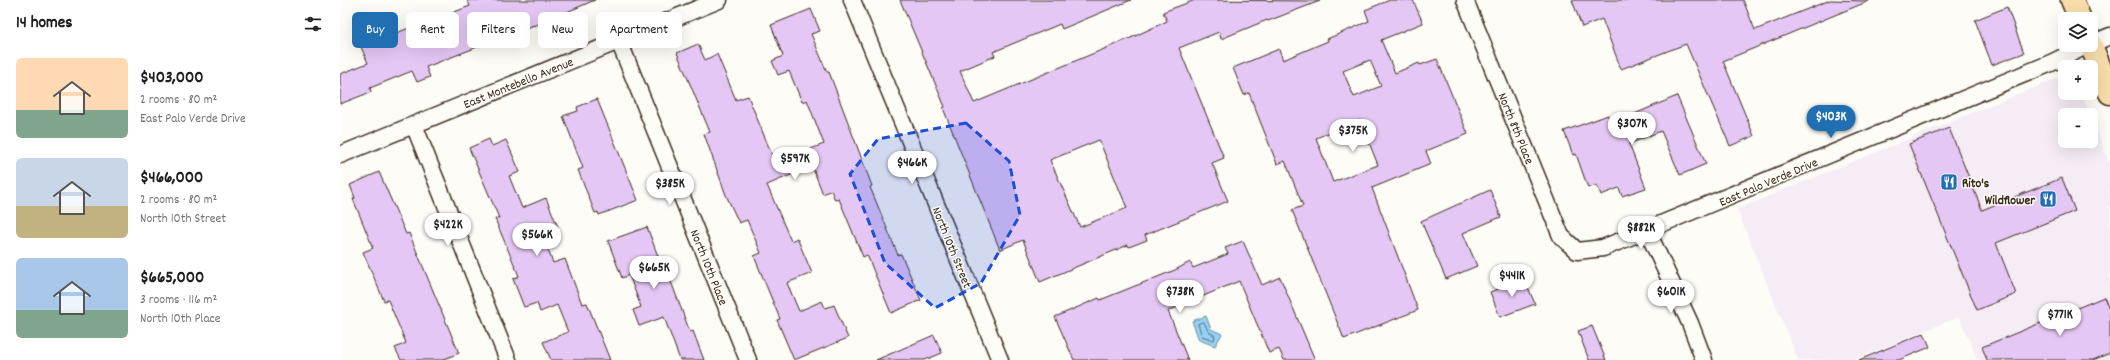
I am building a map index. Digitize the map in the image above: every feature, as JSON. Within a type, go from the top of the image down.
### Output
[{"type":"main road","points":[[2072,0],[2077,12]]},
{"type":"main road","points":[[2093,52],[2110,93]]},
{"type":"street","name":"East Montebello Avenue","points":[[682,15],[719,0]]},
{"type":"street","name":"North 10th Street","points":[[852,0],[1000,360]]},
{"type":"street","name":"North 8th Place","points":[[1465,0],[1561,236],[1577,251]]},
{"type":"street","name":"East Palo Verde Drive","points":[[2098,41],[2110,36]]},
{"type":"street","name":"East Montebello Avenue","points":[[340,155],[602,48]]},
{"type":"street","name":"North 10th Place","points":[[622,48],[748,360]]},
{"type":"street","name":"East Palo Verde Drive","points":[[1577,251],[1603,248],[2075,52]]},
{"type":"street","points":[[414,125],[508,360]]},
{"type":"street","points":[[1647,230],[1690,323],[1704,360]]},
{"type":"highlighted area","points":[[966,123],[1009,161],[1020,215],[981,283],[935,308],[885,263],[850,174],[878,139]]},
{"type":"shaded area","points":[[2058,78],[2058,100],[2084,100],[2087,108],[2058,108],[2058,148],[2098,148],[2098,135],[2110,164],[2110,360],[1978,360],[1959,317],[1853,360],[1798,360],[1737,209]]},
{"type":"water","points":[[1206,316],[1211,329],[1222,334],[1215,346],[1199,340],[1192,321]]},
{"type":"building","points":[[467,0],[595,0],[567,12],[538,12],[538,24],[530,27],[530,12],[467,12],[467,48],[475,48],[426,67],[430,77],[417,82],[412,71],[370,88],[371,92],[340,104],[340,74],[368,63],[361,48],[398,48],[398,32],[406,29],[406,48],[459,48],[459,12],[454,12],[470,6]]},
{"type":"building","points":[[900,0],[1131,0],[1062,29],[1060,24],[993,52],[995,56],[960,71],[974,103],[1133,37],[1167,21],[1163,12],[1195,0],[1320,1],[1268,21],[1267,20],[1221,39],[1219,32],[1179,48],[1224,158],[1212,163],[1228,201],[1145,235],[1147,240],[1129,247],[1128,245],[1040,282],[1023,240],[1000,250],[943,108],[945,107]],"holes":[[[1099,140],[1127,208],[1080,227],[1050,160]]]},
{"type":"building","points":[[1390,0],[1413,0],[1423,23],[1381,40],[1395,73],[1419,63],[1420,65],[1437,59],[1468,134],[1426,151],[1431,164],[1372,188],[1418,310],[1344,339],[1292,210],[1303,206],[1285,161],[1277,164],[1249,93],[1244,95],[1233,68],[1279,49],[1283,60],[1328,41],[1327,39],[1369,21],[1365,10]],"holes":[[[1370,60],[1381,86],[1354,97],[1343,71]],[[1360,120],[1378,165],[1333,182],[1316,138]]]},
{"type":"building","points":[[1572,0],[1743,0],[1755,30],[1830,0],[1869,1],[1723,61],[1754,136],[1730,146],[1686,44],[1621,69],[1602,19],[1582,27]]},
{"type":"building","points":[[2007,7],[2024,53],[1992,65],[1975,20]]},
{"type":"building","points":[[811,9],[820,31],[811,34],[827,72],[829,72],[872,186],[870,187],[898,255],[901,254],[921,300],[891,313],[867,255],[863,257],[839,199],[835,200],[831,190],[823,194],[812,166],[767,185],[791,241],[797,238],[812,273],[787,283],[799,311],[822,301],[825,308],[834,305],[848,338],[794,360],[777,320],[780,319],[754,256],[761,253],[747,220],[739,223],[726,195],[704,134],[710,132],[677,53],[698,44],[705,60],[717,54],[736,100],[748,96],[772,155],[778,152],[782,160],[824,144],[807,100],[802,102],[789,71],[778,75],[772,61],[783,56],[771,25]]},
{"type":"building","points":[[1677,96],[1706,164],[1680,175],[1661,131],[1629,144],[1646,188],[1622,196],[1619,188],[1601,195],[1597,185],[1588,188],[1576,154],[1573,155],[1564,131],[1608,115],[1611,124]]},
{"type":"building","points":[[597,99],[638,200],[599,215],[598,212],[595,213],[578,170],[583,168],[563,116],[578,111],[577,107]]},
{"type":"building","points":[[1949,128],[1982,210],[2062,178],[2075,211],[1996,243],[2016,294],[1977,310],[1909,144]]},
{"type":"building","points":[[489,139],[492,146],[506,140],[520,172],[509,176],[522,208],[546,198],[558,227],[542,234],[553,263],[565,259],[582,304],[587,303],[610,360],[551,360],[543,342],[568,332],[557,305],[540,312],[537,303],[524,307],[513,279],[519,276],[495,219],[499,218],[469,148]]},
{"type":"building","points":[[379,172],[406,234],[409,233],[459,353],[442,360],[401,360],[395,348],[406,343],[388,300],[384,301],[363,252],[373,248],[353,199],[355,198],[350,185]]},
{"type":"building","points":[[1490,190],[1501,217],[1463,233],[1477,266],[1446,279],[1421,221]]},
{"type":"building","points":[[647,227],[667,280],[670,279],[690,332],[693,331],[704,360],[680,360],[664,317],[639,326],[633,310],[641,307],[629,275],[622,278],[608,241]]},
{"type":"building","points":[[1243,241],[1262,285],[1280,277],[1315,360],[1284,360],[1279,349],[1269,353],[1239,281],[1168,311],[1188,360],[1074,360],[1055,317],[1099,298],[1100,300],[1175,270],[1190,262],[1193,268],[1228,254],[1225,248]]},
{"type":"building","points":[[1521,280],[1525,280],[1535,304],[1500,317],[1490,292]]},
{"type":"building","points":[[2104,297],[2110,312],[2110,353],[2093,360],[1987,360],[1982,347]]},
{"type":"building","points":[[1592,326],[1606,360],[1589,360],[1578,331]]},
{"type":"building","points":[[1924,333],[1930,347],[1899,360],[1859,360]]},
{"type":"building","points":[[934,335],[942,353],[925,360],[876,360]]},
{"type":"place","name":"Rito's","points":[[1949,182]]},
{"type":"place","name":"Wildflower","points":[[2048,199]]}]
